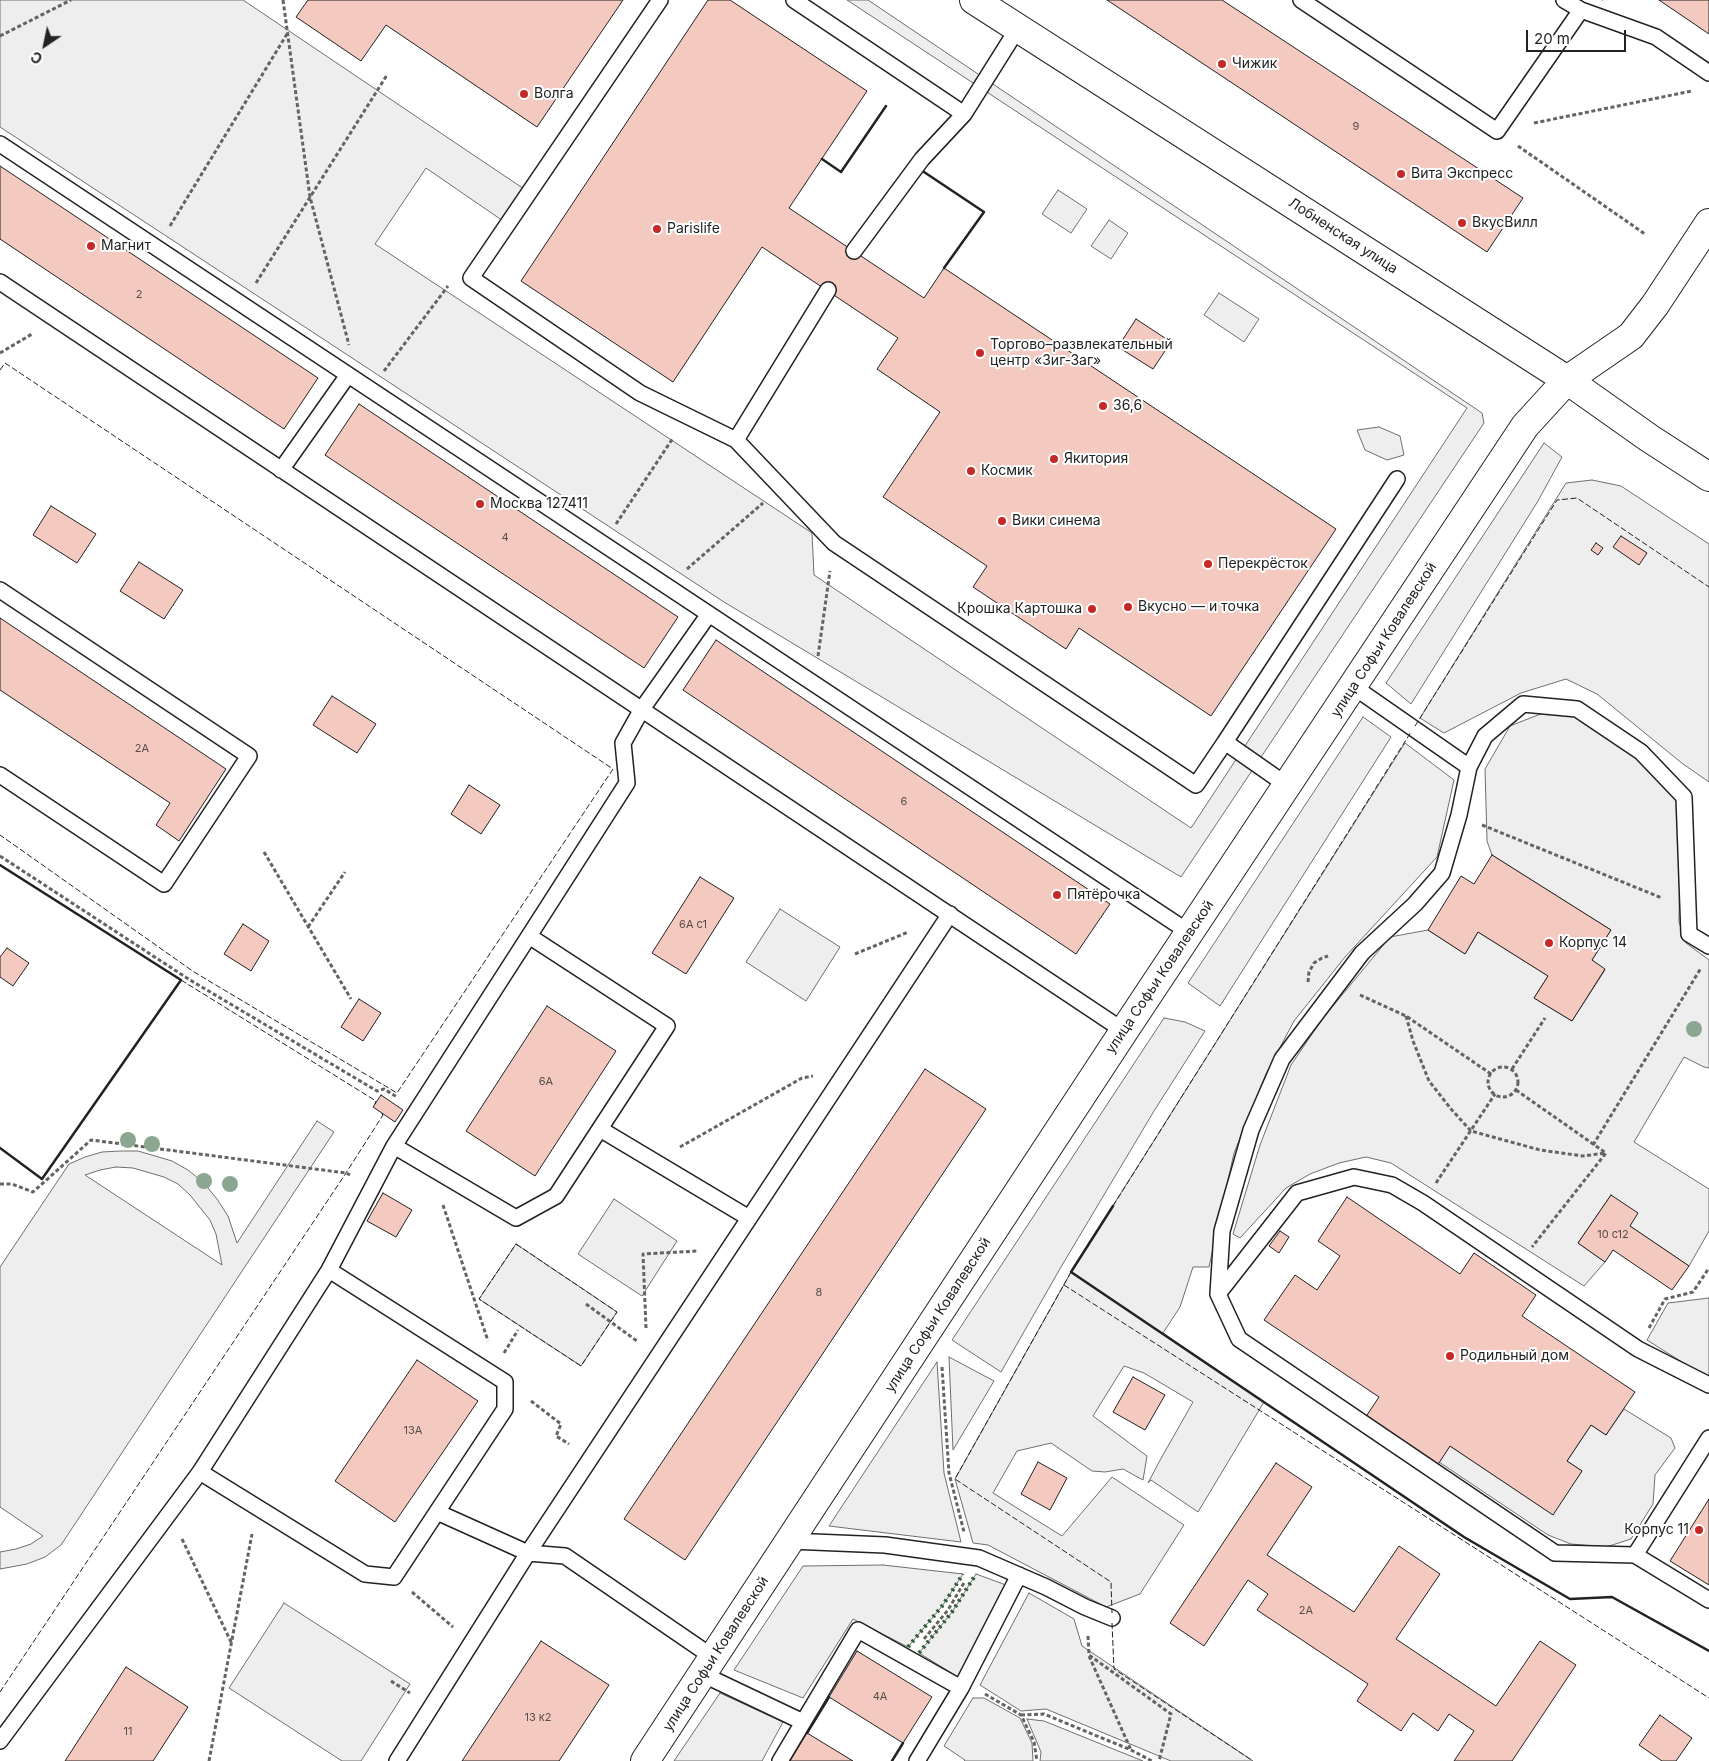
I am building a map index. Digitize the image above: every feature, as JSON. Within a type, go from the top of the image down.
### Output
[{"type":"street","name":"Лобненская улица","points":[[974,0],[1567,380],[1649,438],[1709,477]]},
{"type":"street","name":"улица Софьи Ковалевской","points":[[645,1761],[1124,1031],[1525,426],[1567,380],[1631,336],[1655,305],[1709,223]]},
{"type":"lane","points":[[660,0],[471,278],[640,393],[736,440],[834,543],[1196,785],[1397,479]]},
{"type":"lane","points":[[794,0],[964,114]]},
{"type":"lane","points":[[1301,0],[1497,131],[1581,10]]},
{"type":"lane","points":[[1564,0],[1581,10],[1656,37],[1709,74]]},
{"type":"lane","points":[[854,251],[922,159],[964,114],[1018,28]]},
{"type":"lane","points":[[0,144],[1190,933]]},
{"type":"lane","points":[[0,282],[1124,1031]]},
{"type":"lane","points":[[736,440],[828,290]]},
{"type":"lane","points":[[281,470],[359,382]]},
{"type":"lane","points":[[0,590],[249,756],[164,884],[0,775]]},
{"type":"lane","points":[[0,1741],[200,1472],[329,1270],[394,1146],[627,783],[623,743],[642,709],[710,614]]},
{"type":"lane","points":[[1354,686],[1469,767]]},
{"type":"lane","points":[[1709,946],[1689,934],[1684,797],[1641,752],[1577,708],[1523,704],[1485,736],[1469,767],[1459,815],[1442,873],[1415,904],[1362,953],[1282,1059],[1251,1130],[1222,1231],[1218,1294],[1238,1339],[1555,1553],[1635,1556],[1709,1600]]},
{"type":"lane","points":[[1225,742],[1288,786]]},
{"type":"lane","points":[[397,1761],[528,1553],[591,1458],[652,1352],[728,1250],[950,914]]},
{"type":"lane","points":[[394,1146],[516,1218],[556,1196],[667,1026],[529,936]]},
{"type":"lane","points":[[600,1129],[749,1218]]},
{"type":"lane","points":[[1218,1294],[1296,1193],[1354,1177],[1392,1186],[1423,1202],[1638,1349],[1709,1385]]},
{"type":"lane","points":[[200,1472],[364,1574],[394,1577],[505,1409],[505,1382],[329,1270]]},
{"type":"lane","points":[[1635,1556],[1709,1438]]},
{"type":"lane","points":[[437,1512],[528,1553],[565,1556],[708,1666],[804,1722]]},
{"type":"lane","points":[[790,1541],[885,1545],[979,1558],[1046,1586],[1112,1618]]},
{"type":"lane","points":[[917,1761],[961,1688],[1019,1575]]},
{"type":"lane","points":[[780,1761],[858,1630],[961,1688]]},
{"type":"path","points":[[0,36],[71,0]]},
{"type":"path","points":[[283,0],[310,197],[359,382]]},
{"type":"path","points":[[156,248],[287,34]]},
{"type":"path","points":[[242,305],[387,75]]},
{"type":"path","points":[[1497,131],[1699,90]]},
{"type":"path","points":[[1497,131],[1645,234]]},
{"type":"path","points":[[359,382],[460,270],[471,278]]},
{"type":"path","points":[[0,352],[57,321]]},
{"type":"path","points":[[604,544],[687,416]]},
{"type":"path","points":[[668,586],[781,487]]},
{"type":"path","points":[[814,684],[834,543]]},
{"type":"path","points":[[1459,815],[1688,908]]},
{"type":"path","points":[[264,852],[351,1000]]},
{"type":"path","points":[[0,856],[190,980],[376,1090],[384,1089],[407,1104],[415,1114]]},
{"type":"path","points":[[308,927],[345,872]]},
{"type":"path","points":[[856,954],[950,914]]},
{"type":"path","points":[[1593,1145],[1704,963]]},
{"type":"path","points":[[1339,985],[1406,1016],[1491,1074]]},
{"type":"path","points":[[1406,1016],[1413,1041],[1429,1080],[1471,1131],[1540,1150],[1583,1156],[1606,1153]]},
{"type":"path","points":[[1512,1069],[1545,1018]]},
{"type":"path","points":[[1500,1067],[1512,1069],[1518,1079],[1516,1090],[1512,1095],[1506,1097],[1495,1094],[1488,1085],[1491,1074],[1500,1067]]},
{"type":"path","points":[[654,1161],[802,1078],[848,1069]]},
{"type":"path","points":[[1516,1090],[1606,1153]]},
{"type":"path","points":[[1423,1202],[1495,1094]]},
{"type":"path","points":[[0,1184],[12,1184],[32,1192],[91,1140],[346,1173],[374,1185]]},
{"type":"path","points":[[1517,1266],[1606,1153]]},
{"type":"path","points":[[431,1168],[496,1366],[505,1382],[561,1424],[556,1436],[591,1458]]},
{"type":"path","points":[[652,1352],[643,1254],[728,1250]]},
{"type":"path","points":[[1638,1349],[1665,1299],[1693,1292],[1709,1268]]},
{"type":"path","points":[[586,1304],[652,1352]]},
{"type":"path","points":[[496,1366],[518,1330]]},
{"type":"path","points":[[908,1658],[948,1610],[979,1558],[968,1549],[949,1473],[942,1359]]},
{"type":"path","points":[[209,1761],[257,1508]]},
{"type":"path","points":[[170,1514],[232,1645]]},
{"type":"path","points":[[394,1577],[472,1643]]},
{"type":"path","points":[[1086,1607],[1089,1655],[1131,1750]]},
{"type":"path","points":[[1089,1655],[1171,1714],[1159,1761]]},
{"type":"path","points":[[961,1688],[981,1691],[1021,1715],[1034,1742],[1038,1756],[1037,1761]]},
{"type":"path","points":[[1021,1715],[1044,1714],[1131,1750],[1152,1761]]},
{"type":"shaded area","points":[[0,0],[243,0],[527,191],[506,223],[426,168],[375,244],[812,533],[814,575],[1191,828],[1467,408],[847,0],[868,0],[1482,413],[1484,423],[1181,877],[724,602],[0,127]]},
{"type":"shaded area","points":[[1058,190],[1087,209],[1071,233],[1042,214]]},
{"type":"shaded area","points":[[1109,220],[1128,233],[1111,259],[1091,246]]},
{"type":"shaded area","points":[[1219,293],[1259,319],[1244,342],[1204,315]]},
{"type":"shaded area","points":[[1379,427],[1400,436],[1404,455],[1387,460],[1365,450],[1357,430]]},
{"type":"shaded area","points":[[1544,443],[1562,457],[1538,501],[1411,704],[1386,683]]},
{"type":"shaded area","points":[[1592,480],[1621,486],[1709,544],[1709,782],[1683,764],[1597,694],[1566,679],[1521,693],[1444,733],[1420,718],[1566,483]]},
{"type":"shaded area","points":[[1548,711],[1577,717],[1638,756],[1678,801],[1680,834],[1679,922],[1686,943],[1709,960],[1709,1068],[1684,1057],[1634,1142],[1709,1189],[1709,1231],[1689,1266],[1630,1226],[1611,1195],[1578,1243],[1605,1262],[1584,1286],[1391,1163],[1366,1157],[1339,1163],[1310,1174],[1286,1188],[1240,1238],[1233,1234],[1260,1145],[1291,1065],[1323,1018],[1390,937],[1428,930],[1465,954],[1478,932],[1548,976],[1534,998],[1572,1021],[1605,970],[1592,960],[1611,930],[1492,855],[1487,841],[1485,769],[1510,726]]},
{"type":"shaded area","points":[[1363,717],[1391,737],[1220,1006],[1188,983]]},
{"type":"shaded area","points":[[1405,743],[1454,780],[1437,857],[1345,957],[1294,1021],[1266,1074],[1234,1153],[1209,1267],[1193,1267],[1180,1307],[1163,1333],[1264,1402],[1198,1512],[1151,1480],[1148,1483],[1193,1402],[1144,1373],[1124,1366],[1093,1416],[1147,1456],[1143,1480],[1123,1469],[1105,1472],[1092,1471],[1051,1443],[1017,1451],[993,1493],[1062,1536],[1112,1477],[1184,1525],[1140,1594],[1106,1607],[988,1545],[973,1543],[955,1479],[1071,1272]]},
{"type":"shaded area","points":[[780,909],[840,947],[806,1001],[746,962]]},
{"type":"shaded area","points":[[1164,1018],[1185,1022],[1205,1031],[1154,1111],[1001,1372],[952,1340]]},
{"type":"shaded area","points":[[317,1121],[334,1132],[61,1545],[45,1557],[27,1564],[0,1569],[0,1552],[31,1544],[43,1536],[0,1507],[0,1267],[69,1164],[102,1152],[120,1151],[138,1151],[172,1161],[188,1170],[204,1183],[217,1199],[228,1216],[237,1243]],"holes":[[[116,1167],[133,1168],[164,1177],[178,1184],[190,1195],[210,1220],[216,1234],[222,1265],[85,1175]]]},
{"type":"shaded area","points":[[614,1199],[677,1241],[642,1296],[578,1254]]},
{"type":"shaded area","points":[[516,1244],[617,1312],[581,1366],[479,1299]]},
{"type":"shaded area","points":[[1709,1298],[1709,1379],[1647,1340],[1668,1303]]},
{"type":"shaded area","points":[[949,1357],[994,1381],[953,1450]]},
{"type":"shaded area","points":[[937,1362],[944,1473],[961,1542],[829,1526]]},
{"type":"shaded area","points":[[1624,1409],[1671,1438],[1675,1448],[1655,1475],[1653,1504],[1631,1539],[1606,1547],[1571,1544],[1548,1535],[1439,1462],[1450,1446],[1552,1514],[1582,1471],[1567,1461],[1591,1425],[1606,1435]]},
{"type":"shaded area","points":[[883,1565],[963,1574],[943,1605],[908,1647],[853,1619],[803,1698],[734,1670],[803,1566]]},
{"type":"shaded area","points":[[976,1574],[1006,1585],[958,1677],[919,1653],[952,1612]]},
{"type":"shaded area","points":[[1029,1593],[1074,1619],[1082,1646],[1253,1761],[1171,1761],[1046,1709],[1021,1711],[980,1685]]},
{"type":"shaded area","points":[[284,1603],[410,1684],[361,1761],[342,1761],[229,1688]]},
{"type":"shaded area","points":[[720,1693],[783,1722],[762,1761],[674,1761]]},
{"type":"shaded area","points":[[973,1698],[984,1698],[1020,1718],[1032,1743],[1033,1761],[964,1761],[944,1746]]},
{"type":"shaded area","points":[[1027,1719],[1044,1721],[1143,1761],[1040,1761],[1041,1752]]},
{"type":"building","name":"Волга","points":[[308,0],[623,0],[537,127],[386,25],[361,61],[296,17]]},
{"type":"building","name":"Торгово–развлекательный центр «Зиг-Заг»","points":[[708,0],[730,0],[867,91],[789,208],[924,298],[944,268],[1336,529],[1211,716],[1079,628],[1066,649],[973,587],[987,566],[883,497],[940,412],[877,369],[898,338],[762,247],[673,382],[521,281]]},
{"type":"building","points":[[1107,0],[1222,0],[1523,198],[1487,252]]},
{"type":"building","points":[[1659,0],[1709,0],[1709,34]]},
{"type":"building","points":[[0,166],[318,378],[284,429],[0,239]]},
{"type":"building","points":[[1136,319],[1171,342],[1153,369],[1118,347]]},
{"type":"building","points":[[359,404],[678,617],[644,668],[325,455]]},
{"type":"building","points":[[51,506],[96,534],[77,563],[33,535]]},
{"type":"building","points":[[1621,536],[1647,553],[1639,565],[1613,547]]},
{"type":"building","points":[[1596,543],[1603,548],[1598,555],[1591,550]]},
{"type":"building","points":[[139,562],[183,590],[164,619],[120,591]]},
{"type":"building","points":[[0,618],[226,769],[179,841],[156,825],[170,803],[0,690]]},
{"type":"building","points":[[716,640],[1110,904],[1076,954],[683,690]]},
{"type":"building","points":[[332,696],[376,724],[357,753],[313,725]]},
{"type":"building","points":[[469,785],[500,805],[481,834],[451,814]]},
{"type":"building","name":"Корпус 14","points":[[1492,855],[1611,930],[1592,960],[1605,969],[1572,1021],[1534,998],[1548,976],[1478,932],[1465,954],[1428,930],[1461,876],[1474,884]]},
{"type":"building","points":[[700,877],[734,898],[686,974],[652,953]]},
{"type":"building","points":[[243,924],[269,941],[251,971],[224,954]]},
{"type":"building","points":[[7,948],[29,963],[13,986],[0,977],[0,957]]},
{"type":"building","points":[[359,999],[381,1013],[363,1041],[341,1027]]},
{"type":"building","points":[[547,1006],[616,1051],[535,1176],[466,1131]]},
{"type":"building","points":[[925,1069],[986,1109],[685,1560],[624,1519]]},
{"type":"building","points":[[381,1095],[403,1110],[395,1122],[373,1107]]},
{"type":"building","points":[[383,1193],[412,1210],[396,1237],[367,1221]]},
{"type":"building","points":[[1611,1195],[1638,1213],[1630,1226],[1689,1266],[1672,1290],[1613,1250],[1605,1262],[1578,1243]]},
{"type":"building","name":"Родильный дом","points":[[1347,1197],[1460,1274],[1474,1253],[1536,1295],[1522,1316],[1635,1392],[1606,1435],[1591,1425],[1567,1461],[1582,1471],[1553,1515],[1450,1446],[1437,1466],[1365,1418],[1379,1397],[1264,1320],[1295,1275],[1317,1290],[1340,1256],[1318,1241]]},
{"type":"building","points":[[1280,1231],[1289,1237],[1279,1253],[1269,1246]]},
{"type":"building","points":[[417,1360],[478,1401],[395,1522],[335,1481]]},
{"type":"building","points":[[1133,1377],[1165,1395],[1145,1430],[1113,1412]]},
{"type":"building","points":[[1038,1462],[1067,1478],[1050,1510],[1021,1494]]},
{"type":"building","points":[[1276,1463],[1312,1487],[1267,1555],[1354,1612],[1399,1546],[1440,1574],[1396,1639],[1496,1706],[1540,1641],[1576,1665],[1512,1761],[1454,1761],[1474,1731],[1449,1714],[1438,1731],[1413,1713],[1401,1731],[1357,1701],[1368,1684],[1257,1610],[1268,1594],[1248,1580],[1204,1646],[1170,1623]]},
{"type":"building","name":"Корпус 11","points":[[1709,1499],[1709,1585],[1670,1561]]},
{"type":"building","points":[[541,1641],[609,1685],[559,1761],[462,1761]]},
{"type":"building","points":[[857,1651],[932,1697],[903,1743],[829,1697]]},
{"type":"building","points":[[126,1667],[188,1707],[155,1758],[153,1761],[65,1761]]},
{"type":"building","points":[[1660,1715],[1692,1738],[1676,1761],[1662,1761],[1639,1745]]},
{"type":"building","points":[[807,1733],[853,1761],[790,1761]]},
{"type":"hedge","points":[[908,1647],[943,1605],[963,1574]]},
{"type":"hedge","points":[[919,1653],[952,1612],[976,1574]]},
{"type":"fence","points":[[0,370],[5,363],[613,769],[397,1093],[194,972],[0,835]]},
{"type":"fence","points":[[1415,726],[1557,500],[1577,498],[1709,587]]},
{"type":"fence","points":[[1113,1206],[1411,732]]},
{"type":"fence","points":[[181,980],[376,1101],[375,1104]]},
{"type":"fence","points":[[0,1692],[346,1173],[383,1115],[380,1112]]},
{"type":"fence","points":[[516,1244],[617,1312],[581,1366],[479,1299],[516,1244]]},
{"type":"fence","points":[[1071,1272],[955,1479],[1111,1582],[1112,1613]]},
{"type":"fence","points":[[1064,1285],[1709,1698]]},
{"type":"fence","points":[[1112,1623],[1114,1669],[1253,1761]]},
{"type":"wall","points":[[822,159],[841,172],[886,106]]},
{"type":"wall","points":[[924,172],[984,212],[944,268]]},
{"type":"wall","points":[[0,865],[181,980],[42,1179],[0,1148]]},
{"type":"wall","points":[[1113,1206],[1071,1272],[1464,1537],[1570,1599],[1612,1597],[1709,1651]]},
{"type":"wall","points":[[807,1733],[829,1697]]},
{"type":"wall","points":[[892,1761],[903,1743]]},
{"type":"place","name":"Чижик","points":[[1222,64]]},
{"type":"place","name":"Волга","points":[[524,94]]},
{"type":"place","name":"Вита Экспресс","points":[[1401,174]]},
{"type":"place","name":"ВкусВилл","points":[[1462,223]]},
{"type":"place","name":"Parislife","points":[[657,229]]},
{"type":"place","name":"Магнит","points":[[91,246]]},
{"type":"place","name":"Торгово–развлекательный центр «Зиг-Заг»","points":[[980,353]]},
{"type":"place","name":"36,6","points":[[1103,406]]},
{"type":"place","name":"Якитория","points":[[1054,459]]},
{"type":"place","name":"Космик","points":[[971,471]]},
{"type":"place","name":"Москва 127411","points":[[480,504]]},
{"type":"place","name":"Вики синема","points":[[1002,521]]},
{"type":"place","name":"Перекрёсток","points":[[1208,564]]},
{"type":"place","name":"Вкусно — и точка","points":[[1128,607]]},
{"type":"place","name":"Крошка Картошка","points":[[1092,609]]},
{"type":"place","name":"Пятёрочка","points":[[1057,895]]},
{"type":"place","name":"Корпус 14","points":[[1549,943]]},
{"type":"place","name":"Родильный дом","points":[[1450,1356]]},
{"type":"place","name":"Корпус 11","points":[[1699,1530]]}]
